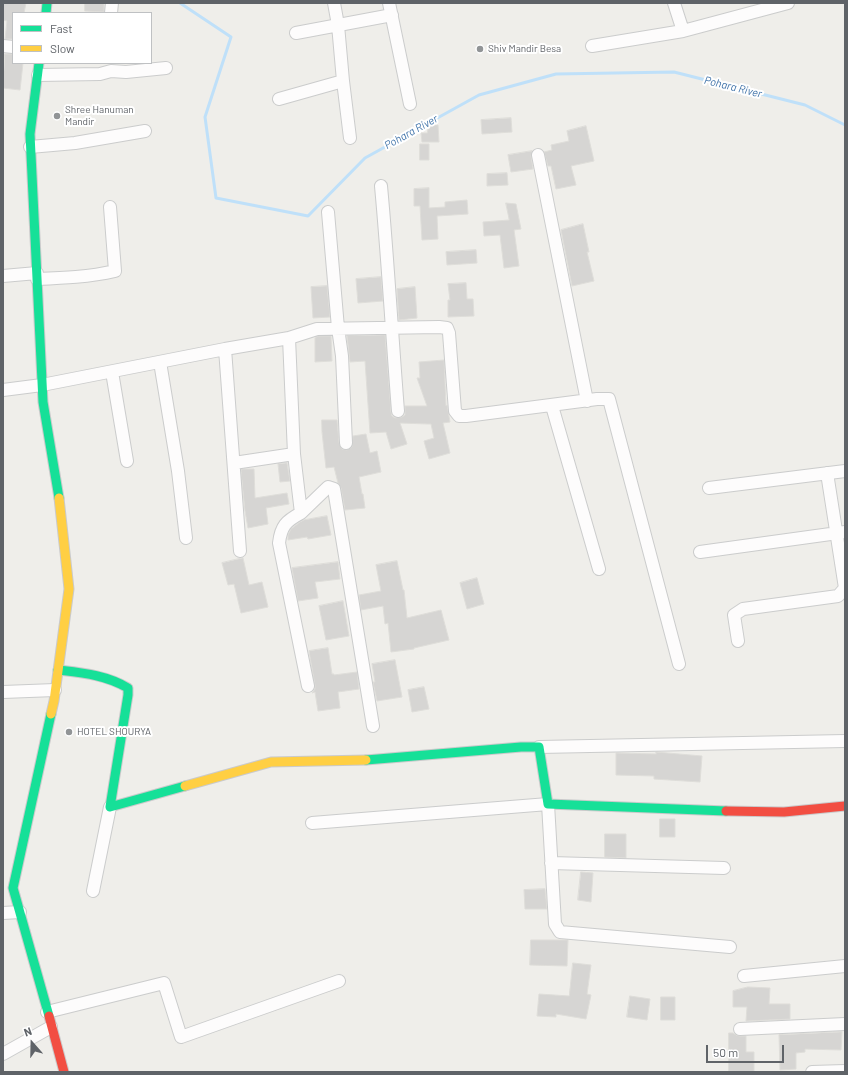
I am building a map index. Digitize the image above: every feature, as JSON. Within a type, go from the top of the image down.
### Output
[{"type":"street","points":[[334,3],[338,24],[350,138]]},
{"type":"street","points":[[674,3],[683,31]]},
{"type":"street","points":[[592,46],[683,31],[788,3]]},
{"type":"street","points":[[296,33],[338,24],[390,9],[410,104]]},
{"type":"street","points":[[100,74],[105,64]]},
{"type":"street","points":[[64,1072],[14,888],[55,690],[68,589],[60,502],[43,402],[30,134],[38,69],[100,74],[111,71],[126,72],[166,68]]},
{"type":"street","points":[[279,99],[343,81]]},
{"type":"street","points":[[30,147],[76,143],[145,131]]},
{"type":"street","points":[[538,155],[587,401]]},
{"type":"street","points":[[381,186],[398,411]]},
{"type":"street","points":[[3,276],[74,278],[115,271],[110,207]]},
{"type":"street","points":[[328,212],[338,328],[342,356],[346,444]]},
{"type":"street","points":[[3,390],[42,386],[225,349],[289,338],[317,329],[447,328],[449,333],[455,411],[459,416],[609,399],[679,664]]},
{"type":"street","points":[[289,338],[294,454],[301,513]]},
{"type":"street","points":[[225,349],[240,551]]},
{"type":"street","points":[[160,362],[178,471],[186,538]]},
{"type":"street","points":[[112,372],[127,461]]},
{"type":"street","points":[[552,406],[599,569]]},
{"type":"street","points":[[234,463],[294,454]]},
{"type":"street","points":[[709,488],[845,471]]},
{"type":"street","points":[[738,641],[734,615],[744,609],[838,596],[844,588],[841,532],[827,474]]},
{"type":"street","points":[[308,686],[279,543],[280,534],[285,523],[301,513],[328,486],[334,489],[372,726]]},
{"type":"street","points":[[700,552],[841,532]]},
{"type":"street","points":[[58,670],[102,676],[119,682],[128,688],[110,807],[93,891]]},
{"type":"street","points":[[3,692],[55,690]]},
{"type":"street","points":[[110,807],[271,762],[356,760],[521,747],[845,742]]},
{"type":"street","points":[[539,747],[548,804],[555,924],[560,932],[730,947]]},
{"type":"street","points":[[312,823],[548,804],[739,812],[784,812],[845,806]]},
{"type":"street","points":[[551,863],[724,868]]},
{"type":"street","points":[[3,913],[20,912]]},
{"type":"street","points":[[744,976],[845,966]]},
{"type":"street","points":[[47,1012],[164,983],[180,1037],[339,980]]},
{"type":"street","points":[[740,1029],[845,1024]]},
{"type":"street","points":[[3,1054],[51,1027]]},
{"type":"street","points":[[812,1072],[845,1071]]},
{"type":"building","points":[[3,3],[26,3],[24,12],[12,12],[12,39],[5,39],[7,21],[3,20]]},
{"type":"building","points":[[85,3],[104,3],[104,12],[85,11]]},
{"type":"building","points":[[5,54],[12,54],[12,64],[23,64],[20,90],[3,88]]},
{"type":"building","points":[[511,118],[512,132],[482,134],[481,120]]},
{"type":"building","points":[[429,125],[438,125],[439,142],[422,142],[421,133],[427,133]]},
{"type":"building","points":[[586,126],[594,161],[571,166],[576,185],[556,189],[551,166],[548,166],[544,152],[552,150],[551,145],[569,141],[567,131]]},
{"type":"building","points":[[420,144],[429,144],[429,160],[420,160]]},
{"type":"building","points":[[532,151],[531,156],[533,169],[511,172],[508,155]]},
{"type":"building","points":[[507,173],[508,185],[487,186],[487,174]]},
{"type":"building","points":[[429,188],[429,208],[445,207],[445,202],[467,200],[468,214],[437,216],[438,239],[422,240],[420,206],[414,206],[414,189]]},
{"type":"building","points":[[506,203],[516,204],[521,229],[514,230],[519,266],[504,268],[500,235],[484,236],[483,222],[509,220]]},
{"type":"building","points":[[583,224],[589,252],[587,252],[594,281],[572,286],[561,230]]},
{"type":"building","points":[[476,250],[477,263],[447,265],[446,252]]},
{"type":"building","points":[[381,277],[383,301],[358,303],[356,279]]},
{"type":"building","points":[[466,283],[467,299],[473,299],[474,316],[448,317],[448,300],[450,300],[448,284]]},
{"type":"building","points":[[327,286],[330,317],[313,318],[311,287]]},
{"type":"building","points":[[415,287],[417,318],[399,320],[397,289]]},
{"type":"building","points":[[385,335],[391,412],[392,416],[395,418],[405,415],[405,406],[427,406],[417,378],[420,378],[419,362],[444,360],[446,406],[447,405],[450,422],[443,423],[450,453],[429,459],[424,441],[434,438],[431,424],[400,423],[407,444],[391,449],[386,432],[370,433],[365,361],[350,362],[347,336]]},
{"type":"building","points":[[318,336],[331,336],[332,361],[315,362],[315,338]]},
{"type":"building","points":[[322,420],[337,420],[339,443],[342,449],[347,450],[352,447],[353,436],[366,434],[370,453],[377,451],[381,472],[359,477],[365,508],[345,510],[341,488],[338,483],[334,467],[326,468]]},
{"type":"building","points":[[287,463],[290,481],[280,482],[278,464]]},
{"type":"building","points":[[241,469],[254,469],[255,498],[287,493],[289,504],[266,508],[268,524],[248,528]]},
{"type":"building","points":[[327,516],[331,535],[308,539],[307,537],[288,540],[288,535],[291,529],[300,522]]},
{"type":"building","points":[[243,558],[249,585],[262,582],[268,607],[241,613],[234,584],[228,585],[222,563]]},
{"type":"building","points":[[397,561],[404,590],[407,618],[441,610],[449,640],[414,649],[391,652],[388,623],[385,624],[383,606],[361,610],[359,595],[381,591],[376,565]]},
{"type":"building","points":[[338,562],[340,579],[315,582],[318,598],[298,601],[292,568]]},
{"type":"building","points":[[477,578],[484,604],[467,609],[460,583]]},
{"type":"building","points":[[343,601],[349,636],[326,640],[319,606]]},
{"type":"building","points":[[328,648],[332,674],[357,672],[359,689],[338,692],[340,708],[318,711],[315,692],[312,693],[315,689],[315,685],[309,651]]},
{"type":"building","points":[[395,660],[402,697],[377,701],[373,682],[375,682],[372,664]]},
{"type":"building","points":[[424,687],[429,709],[412,712],[408,690]]},
{"type":"building","points":[[656,752],[702,756],[700,782],[654,779],[654,776],[616,775],[616,753],[656,754]]},
{"type":"building","points":[[660,819],[675,819],[675,837],[660,837]]},
{"type":"building","points":[[605,834],[626,834],[626,858],[605,857]]},
{"type":"building","points":[[581,872],[593,873],[591,902],[578,900]]},
{"type":"building","points":[[545,889],[547,909],[525,909],[524,890]]},
{"type":"building","points":[[531,940],[568,940],[567,966],[530,965]]},
{"type":"building","points":[[573,963],[591,965],[587,994],[591,995],[586,1019],[556,1014],[556,1017],[537,1016],[539,994],[569,996]]},
{"type":"building","points":[[748,987],[770,988],[769,1004],[790,1004],[790,1019],[746,1021],[747,1007],[733,1007],[733,991]]},
{"type":"building","points":[[630,996],[650,999],[647,1020],[627,1017]]},
{"type":"building","points":[[661,997],[675,997],[675,1020],[661,1020]]},
{"type":"building","points":[[842,1032],[841,1050],[805,1049],[805,1052],[796,1053],[796,1069],[780,1070],[779,1035]]},
{"type":"building","points":[[729,1033],[746,1036],[746,1052],[754,1052],[754,1072],[729,1071]]},
{"type":"waterway","name":"Pohara River","points":[[180,3],[231,37],[205,117],[216,198],[308,216],[365,158],[479,95],[556,74],[674,72],[805,105],[845,125]]},
{"type":"traffic: fast","points":[[46,12],[47,3]]},
{"type":"traffic: fast","points":[[39,64],[30,134],[43,402],[59,498]]},
{"type":"traffic: fast","points":[[58,670],[103,677],[128,688],[110,807],[185,786]]},
{"type":"traffic: fast","points":[[49,1016],[13,888],[51,714]]},
{"type":"traffic: fast","points":[[366,760],[521,747],[539,747],[548,804],[726,811]]},
{"type":"traffic: slow","points":[[51,714],[69,589],[59,498]]},
{"type":"traffic: slow","points":[[185,786],[271,762],[366,760]]},
{"type":"traffic: jam","points":[[726,811],[784,812],[845,806]]},
{"type":"traffic: jam","points":[[49,1016],[64,1072]]},
{"type":"place","name":"Shiv Mandir Besa","points":[[480,49]]},
{"type":"place","name":"Shree Hanuman Mandir","points":[[57,116]]},
{"type":"place","name":"HOTEL SHOURYA","points":[[69,732]]}]
